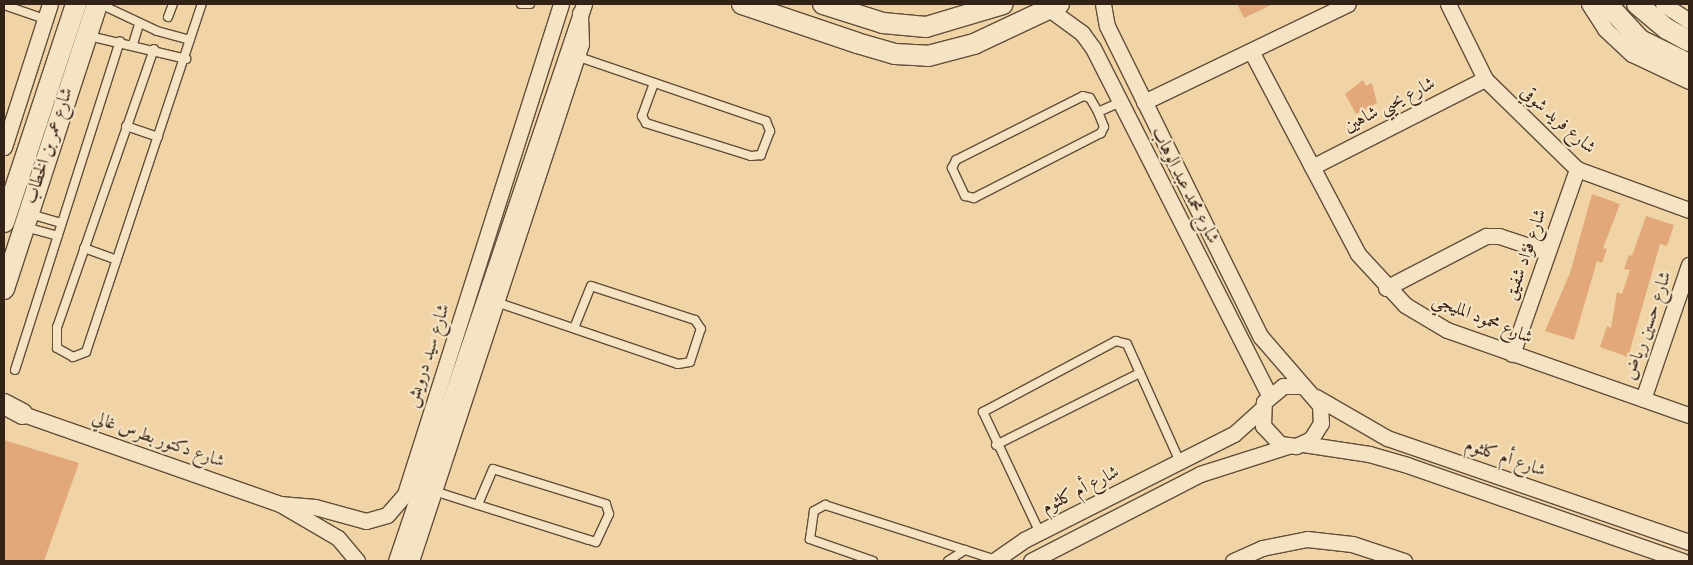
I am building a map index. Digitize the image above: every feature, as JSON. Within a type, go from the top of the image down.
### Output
[{"type":"street","points":[[4,146],[50,4]]},
{"type":"street","name":"شارع عمر بن الخطاب","points":[[4,222],[76,4]]},
{"type":"street","name":"شارع عمر بن الخطاب","points":[[4,289],[98,4]]},
{"type":"street","name":"شارع سيد درويش","points":[[280,504],[315,507],[366,521],[387,515],[405,494],[561,4]]},
{"type":"street","points":[[742,4],[895,54],[928,56],[974,44],[1054,6]]},
{"type":"street","points":[[811,28],[819,4]]},
{"type":"street","points":[[823,4],[847,7],[883,23],[926,27],[1003,4]]},
{"type":"street","name":"شارع محمد عبد الوهاب","points":[[1103,4],[1107,26],[1261,337],[1301,386]]},
{"type":"street","points":[[1144,102],[1348,4]]},
{"type":"street","name":"شارع فريد شوقي","points":[[1448,4],[1485,79],[1577,168],[1689,210]]},
{"type":"street","points":[[1589,4],[1605,29],[1632,54],[1689,81]]},
{"type":"street","points":[[1607,4],[1640,40],[1689,64]]},
{"type":"street","points":[[1637,4],[1667,30],[1689,41]]},
{"type":"street","points":[[1663,4],[1689,21]]},
{"type":"street","name":"شارع محمد عبد الوهاب","points":[[1054,6],[1082,33],[1120,102],[1265,402]]},
{"type":"street","points":[[411,561],[434,491],[463,379],[496,302],[583,36],[582,8]]},
{"type":"street","name":"شارع سيد درويش","points":[[396,561],[463,379],[582,8]]},
{"type":"street","name":"شارع محمود المليجي","points":[[1251,50],[1358,254],[1386,288],[1425,319],[1512,354],[1689,415]]},
{"type":"street","name":"شارع يحيي شاهين","points":[[1312,167],[1485,79]]},
{"type":"street","name":"شارع فؤاد شفيق","points":[[1512,354],[1577,168]]},
{"type":"street","points":[[1386,288],[1486,236],[1499,236],[1547,252]]},
{"type":"street","name":"شارع حسين رياض","points":[[1644,399],[1689,265]]},
{"type":"street","points":[[1031,561],[1200,474],[1296,445],[1321,423],[1316,397],[1301,386],[1283,386],[1265,402],[1267,433],[1296,445],[1397,462],[1683,561]]},
{"type":"street","name":"شارع أم كلثوم","points":[[1316,397],[1387,438],[1689,542]]},
{"type":"street","name":"شارع أم كلثوم","points":[[995,561],[1040,533],[1234,434],[1265,402]]},
{"type":"street","points":[[4,404],[13,413]]},
{"type":"street","name":"شارع دكتور بطرس غالي","points":[[13,413],[280,504]]},
{"type":"street","points":[[280,504],[338,538],[357,561]]},
{"type":"street","points":[[1233,561],[1262,548],[1307,539],[1352,544],[1404,561]]},
{"type":"lane","points":[[98,4],[139,24],[190,40]]},
{"type":"lane","points":[[168,17],[173,4]]},
{"type":"lane","points":[[154,49],[84,248],[55,337],[57,348],[73,357],[86,352],[115,259],[186,59],[202,4]]},
{"type":"lane","points":[[521,4],[530,4]]},
{"type":"lane","points":[[4,5],[45,19]]},
{"type":"lane","points":[[133,44],[139,24]]},
{"type":"lane","points":[[86,36],[133,44],[186,59]]},
{"type":"lane","points":[[15,370],[120,42]]},
{"type":"lane","points":[[576,56],[653,86],[766,121],[770,131],[761,155],[751,156],[646,123],[642,116],[653,86]]},
{"type":"lane","points":[[1083,96],[1098,112],[1104,127],[1101,133],[974,198],[966,196],[952,168],[956,160],[1083,96]]},
{"type":"lane","points":[[1098,112],[1120,102]]},
{"type":"lane","points":[[126,126],[158,137]]},
{"type":"lane","points":[[26,220],[61,223]]},
{"type":"lane","points":[[26,220],[58,236]]},
{"type":"lane","points":[[84,248],[115,259]]},
{"type":"lane","points":[[496,302],[574,328],[684,364],[690,362],[701,329],[695,320],[591,286],[574,328]]},
{"type":"lane","points":[[1040,533],[982,417],[986,408],[1116,341],[1127,344],[1180,462]]},
{"type":"lane","points":[[996,445],[1140,373]]},
{"type":"lane","points":[[434,491],[478,505],[596,542],[609,514],[606,504],[493,469],[478,505]]},
{"type":"lane","points":[[873,561],[810,539],[814,510],[825,505],[995,561]]},
{"type":"lane","points":[[948,561],[965,550]]},
{"type":"building","points":[[1237,4],[1273,4],[1244,18]]},
{"type":"building","points":[[1363,80],[1366,86],[1372,83],[1377,103],[1356,114],[1345,94]]},
{"type":"building","points":[[1592,194],[1620,204],[1603,248],[1607,249],[1602,263],[1597,261],[1574,340],[1545,331],[1570,273]]},
{"type":"building","points":[[1646,216],[1674,225],[1667,246],[1660,244],[1628,357],[1600,347],[1607,326],[1611,328],[1617,292],[1622,294],[1630,270],[1624,269],[1629,255],[1632,256]]},
{"type":"building","points":[[4,440],[79,463],[44,561],[4,561]]}]
